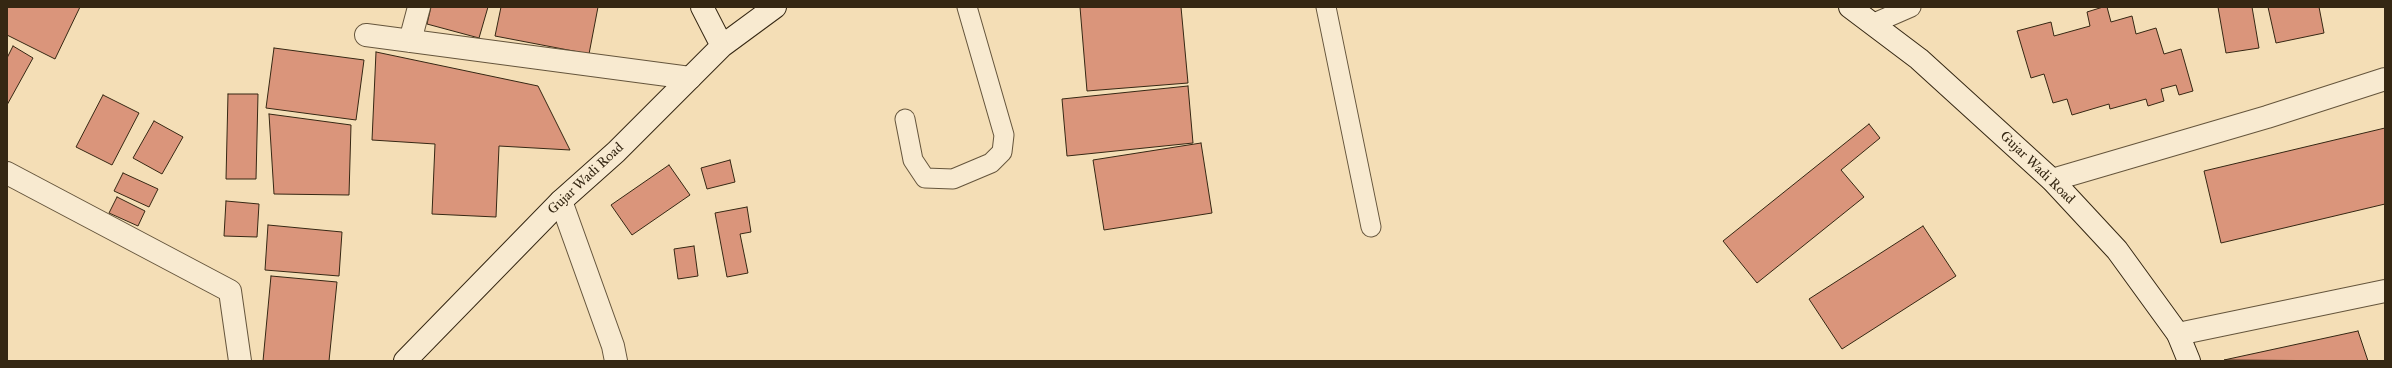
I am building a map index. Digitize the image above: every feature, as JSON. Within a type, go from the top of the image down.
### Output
[{"type":"street","points":[[410,41],[419,7]]},
{"type":"street","points":[[702,7],[722,46]]},
{"type":"street","name":"Gujar Wadi Road","points":[[405,361],[562,201],[616,152],[722,46],[775,7]]},
{"type":"street","name":"Gujar Wadi Road","points":[[1850,7],[1919,59],[2052,180],[2116,250],[2178,334],[2189,361]]},
{"type":"street","points":[[366,35],[690,78]]},
{"type":"street","points":[[2052,180],[2268,117],[2385,79]]},
{"type":"street","points":[[7,173],[230,291],[240,361]]},
{"type":"street","points":[[562,201],[613,346],[616,361]]},
{"type":"street","points":[[2178,334],[2385,291]]},
{"type":"lane","points":[[904,119],[913,160],[925,178],[953,179],[991,163],[1002,152],[1004,135],[967,7]]},
{"type":"lane","points":[[1326,7],[1371,227]]},
{"type":"lane","points":[[1872,24],[1911,7]]},
{"type":"building","points":[[7,7],[80,7],[55,59],[7,35]]},
{"type":"building","points":[[431,7],[488,7],[479,38],[427,24]]},
{"type":"building","points":[[501,7],[598,7],[589,54],[495,36]]},
{"type":"building","points":[[1080,7],[1181,7],[1188,83],[1087,91]]},
{"type":"building","points":[[2107,7],[2111,22],[2132,16],[2136,34],[2156,28],[2164,54],[2181,49],[2193,91],[2179,95],[2176,85],[2161,89],[2164,101],[2148,106],[2146,99],[2110,109],[2109,104],[2072,115],[2067,99],[2053,103],[2044,74],[2031,78],[2017,31],[2051,22],[2054,36],[2090,26],[2087,12]]},
{"type":"building","points":[[2218,7],[2252,7],[2259,48],[2226,53]]},
{"type":"building","points":[[2268,7],[2319,7],[2324,33],[2276,43]]},
{"type":"building","points":[[13,46],[33,58],[7,105],[7,58]]},
{"type":"building","points":[[274,48],[364,60],[356,120],[266,108]]},
{"type":"building","points":[[376,52],[538,86],[570,150],[499,146],[496,217],[432,214],[435,144],[372,140]]},
{"type":"building","points":[[1188,86],[1193,143],[1067,156],[1062,99]]},
{"type":"building","points":[[228,94],[258,94],[256,179],[226,179]]},
{"type":"building","points":[[103,95],[139,113],[112,165],[76,147]]},
{"type":"building","points":[[269,114],[351,125],[349,195],[274,194]]},
{"type":"building","points":[[154,121],[183,137],[162,174],[133,158]]},
{"type":"building","points":[[1869,124],[1880,138],[1841,170],[1864,197],[1757,283],[1723,241]]},
{"type":"building","points":[[2385,128],[2385,204],[2221,243],[2204,171]]},
{"type":"building","points":[[1201,143],[1212,213],[1104,230],[1093,160]]},
{"type":"building","points":[[730,160],[735,182],[707,189],[701,168]]},
{"type":"building","points":[[669,165],[690,195],[632,235],[611,205]]},
{"type":"building","points":[[123,173],[158,189],[149,207],[114,191]]},
{"type":"building","points":[[117,197],[145,211],[138,226],[109,213]]},
{"type":"building","points":[[226,201],[259,204],[257,237],[224,236]]},
{"type":"building","points":[[747,207],[751,232],[740,234],[748,273],[727,277],[715,213]]},
{"type":"building","points":[[268,225],[342,232],[339,276],[265,270]]},
{"type":"building","points":[[1923,226],[1956,276],[1842,349],[1809,299]]},
{"type":"building","points":[[694,246],[698,276],[678,279],[674,249]]},
{"type":"building","points":[[271,276],[337,282],[329,361],[263,361]]},
{"type":"building","points":[[2358,331],[2368,361],[2224,360]]}]
